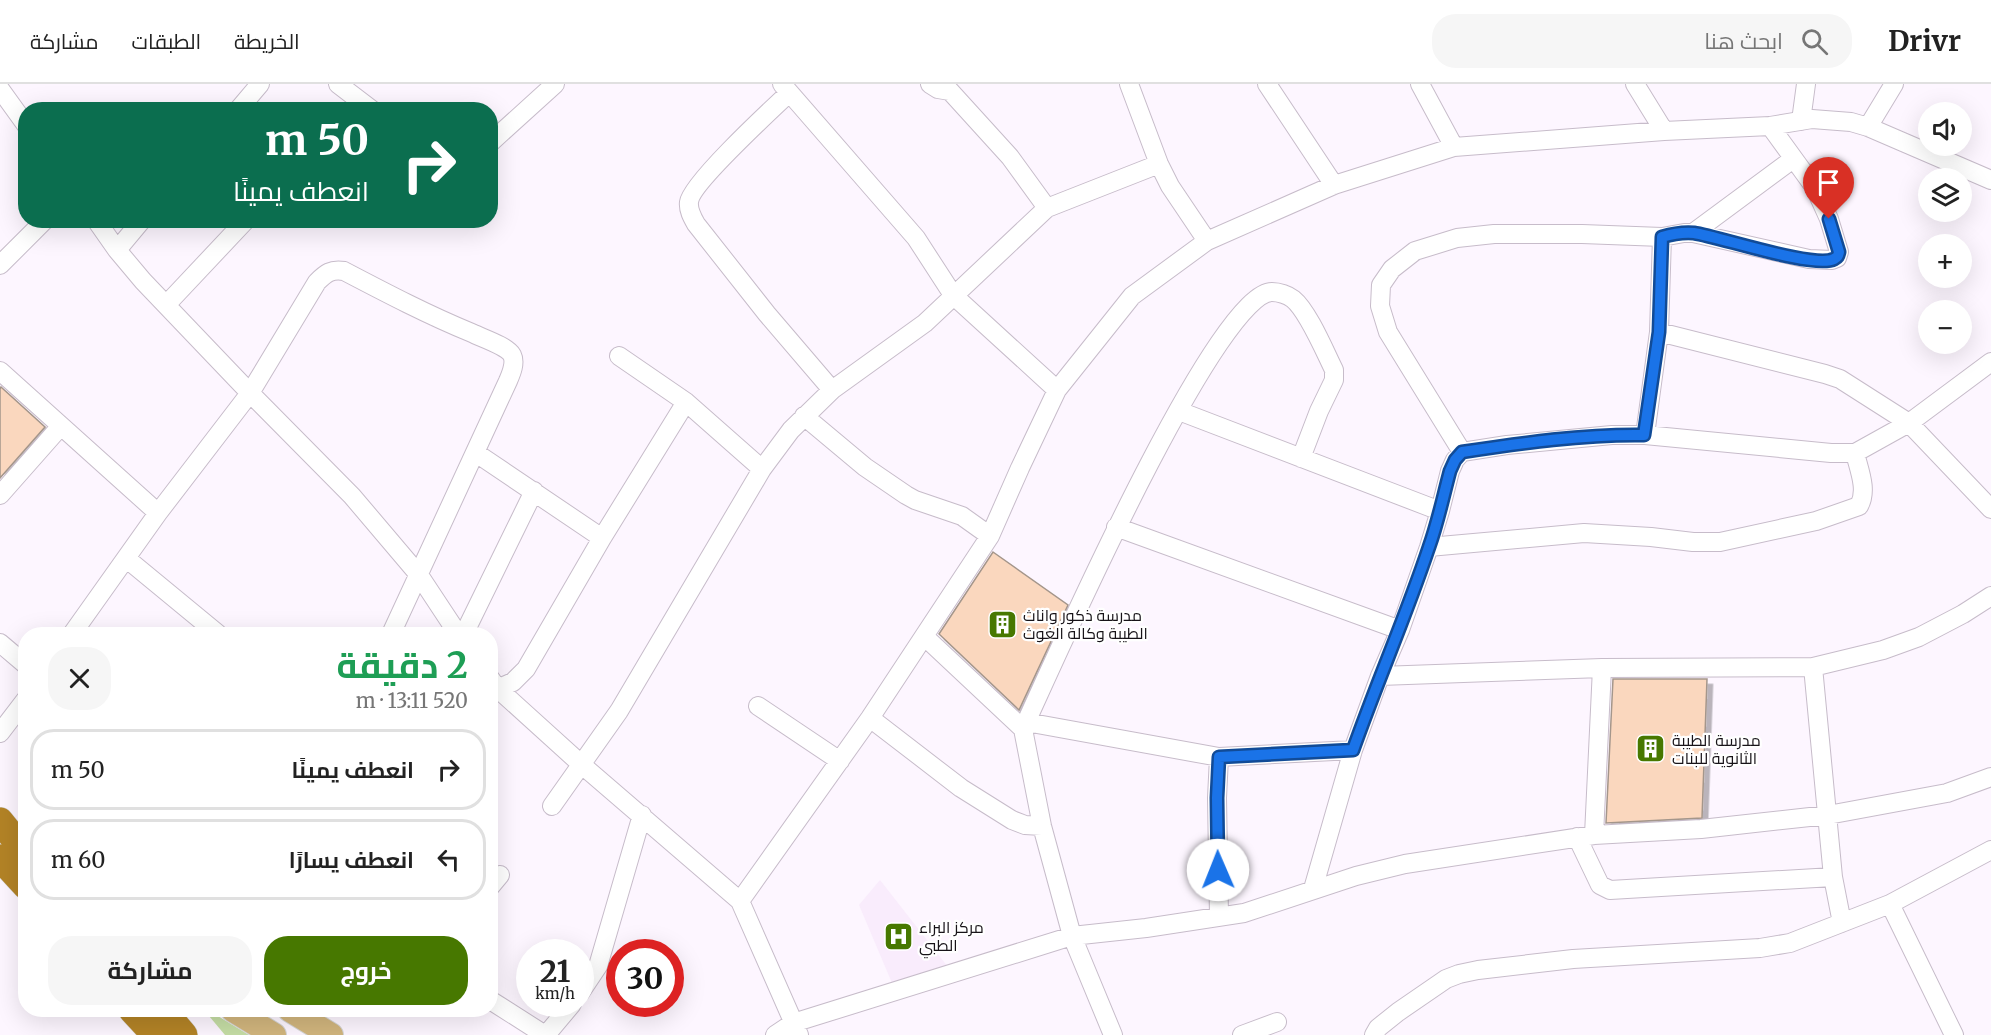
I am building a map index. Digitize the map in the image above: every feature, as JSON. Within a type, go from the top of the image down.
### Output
[{"type":"highway","points":[[0,821],[18,843]]},
{"type":"highway","points":[[0,858],[18,877]]},
{"type":"highway","points":[[138,1017],[155,1035]]},
{"type":"highway","points":[[169,1017],[184,1035]]},
{"type":"main road","points":[[0,815],[18,827]]},
{"type":"main road","points":[[244,1017],[274,1035]]},
{"type":"main road","points":[[308,1017],[331,1035]]},
{"type":"street","points":[[245,102],[260,84]]},
{"type":"street","points":[[338,84],[362,102]]},
{"type":"street","points":[[498,136],[555,84]]},
{"type":"street","points":[[930,84],[938,88],[954,88],[1010,157],[1047,208]]},
{"type":"street","points":[[1129,84],[1159,164],[1178,200],[1207,241]]},
{"type":"street","points":[[1267,84],[1334,185]]},
{"type":"street","points":[[1420,84],[1454,147]]},
{"type":"street","points":[[1635,84],[1664,131]]},
{"type":"street","points":[[1801,121],[1806,84]]},
{"type":"street","points":[[1868,127],[1894,84]]},
{"type":"street","points":[[832,390],[767,314],[696,224],[689,210],[688,203],[694,189],[786,87],[916,238],[953,295],[1057,390]]},
{"type":"street","points":[[0,89],[18,114]]},
{"type":"street","points":[[740,901],[925,638],[990,536],[1057,390],[1132,296],[1207,241],[1334,185],[1454,147],[1664,131],[1770,126],[1801,121],[1838,121],[1868,127],[1991,180]]},
{"type":"street","points":[[1462,452],[1388,332],[1380,306],[1381,285],[1392,268],[1415,252],[1457,238],[1494,234],[1662,237],[1693,233],[1809,259],[1837,258],[1839,252],[1815,188],[1770,126]]},
{"type":"street","points":[[1693,233],[1794,159]]},
{"type":"street","points":[[552,806],[619,711],[762,469],[804,416],[832,390],[925,323],[1047,208],[1159,164]]},
{"type":"street","points":[[0,265],[37,228]]},
{"type":"street","points":[[102,228],[117,250],[166,306],[352,496],[419,575],[453,627]]},
{"type":"street","points":[[117,250],[135,228]]},
{"type":"street","points":[[166,306],[239,228]]},
{"type":"street","points":[[1644,435],[1659,332],[1662,237]]},
{"type":"street","points":[[77,627],[158,513],[250,393],[317,282],[334,269],[344,271],[418,310],[489,341],[510,352],[513,359],[513,370],[394,627]]},
{"type":"street","points":[[1113,1035],[1072,936],[1042,826],[1024,725],[1116,527],[1150,460],[1225,333],[1258,296],[1270,292],[1283,294],[1294,300],[1305,314],[1334,370],[1334,380],[1301,458]]},
{"type":"street","points":[[1659,332],[1825,374],[1840,380],[1909,423],[1991,509]]},
{"type":"street","points":[[619,356],[686,402],[762,469]]},
{"type":"street","points":[[1313,889],[1353,750],[1380,676],[1400,630],[1429,547],[1450,471],[1462,452],[1572,438],[1644,435],[1855,453],[1909,423],[1991,362]]},
{"type":"street","points":[[0,371],[158,513]]},
{"type":"street","points":[[498,685],[513,682],[526,669],[602,538],[686,402]]},
{"type":"street","points":[[1179,411],[1440,511]]},
{"type":"street","points":[[804,416],[865,467],[906,495],[962,516],[990,536]]},
{"type":"street","points":[[0,495],[60,427]]},
{"type":"street","points":[[476,453],[602,538]]},
{"type":"street","points":[[1429,547],[1584,533],[1720,542],[1776,531],[1826,518],[1859,506],[1863,498],[1863,488],[1855,453]]},
{"type":"street","points":[[467,627],[534,491]]},
{"type":"street","points":[[1116,527],[1400,630]]},
{"type":"street","points":[[127,559],[210,627]]},
{"type":"street","points":[[1380,676],[1602,668],[1813,667],[1883,650],[1918,637],[1963,614],[1991,596]]},
{"type":"street","points":[[925,638],[1024,725],[1219,757],[1353,750]]},
{"type":"street","points":[[0,643],[18,658]]},
{"type":"street","points":[[1813,667],[1833,877],[1842,923]]},
{"type":"street","points":[[1602,668],[1586,836],[1600,885],[1610,890],[1833,877]]},
{"type":"street","points":[[498,690],[740,901],[796,1029]]},
{"type":"street","points":[[758,706],[840,760]]},
{"type":"street","points":[[0,733],[18,709]]},
{"type":"street","points":[[870,718],[971,795],[1012,820],[1024,825],[1042,826]]},
{"type":"street","points":[[1219,757],[1217,798],[1219,917]]},
{"type":"street","points":[[775,1035],[1072,936],[1219,917],[1271,905],[1313,889],[1405,864],[1586,836],[1701,829],[1828,815],[1947,794],[1991,777]]},
{"type":"street","points":[[594,975],[642,815]]},
{"type":"street","points":[[1374,1035],[1378,1028],[1398,1012],[1446,979],[1459,974],[1573,959],[1760,948],[1804,939],[1890,904],[1991,850]]},
{"type":"street","points":[[1890,904],[1954,1035]]},
{"type":"street","points":[[498,1005],[546,1035],[561,1017]]},
{"type":"street","points":[[1242,1035],[1277,1022]]},
{"type":"shaded area","name":"مركز البراء الطبي","points":[[880,880],[948,967],[892,983],[859,905]]},
{"type":"green space","points":[[210,1017],[219,1017],[249,1035],[225,1035]]},
{"type":"building","points":[[1,387],[45,427],[0,478],[0,389]]},
{"type":"building","name":"مدرسة ذكور واناث الطيبة وكالة الغوث","points":[[993,552],[1068,605],[1019,710],[939,634]]},
{"type":"building","name":"مدرسة الطيبة الثانوية للبنات","points":[[1613,679],[1707,679],[1702,818],[1606,823]]},
{"type":"place","name":"مدرسة ذكور واناث الطيبة وكالة الغوث","points":[[1002,624]]},
{"type":"place","name":"مدرسة الطيبة الثانوية للبنات","points":[[1651,749]]},
{"type":"place","name":"مركز البراء الطبي","points":[[898,936]]},
{"type":"route","points":[[1218,870],[1219,757],[1353,750],[1380,676],[1400,630],[1429,547],[1450,471],[1462,452],[1572,438],[1644,435],[1659,332],[1662,237],[1693,233],[1775,253],[1809,259],[1832,260],[1837,258],[1839,252],[1829,219]]}]
